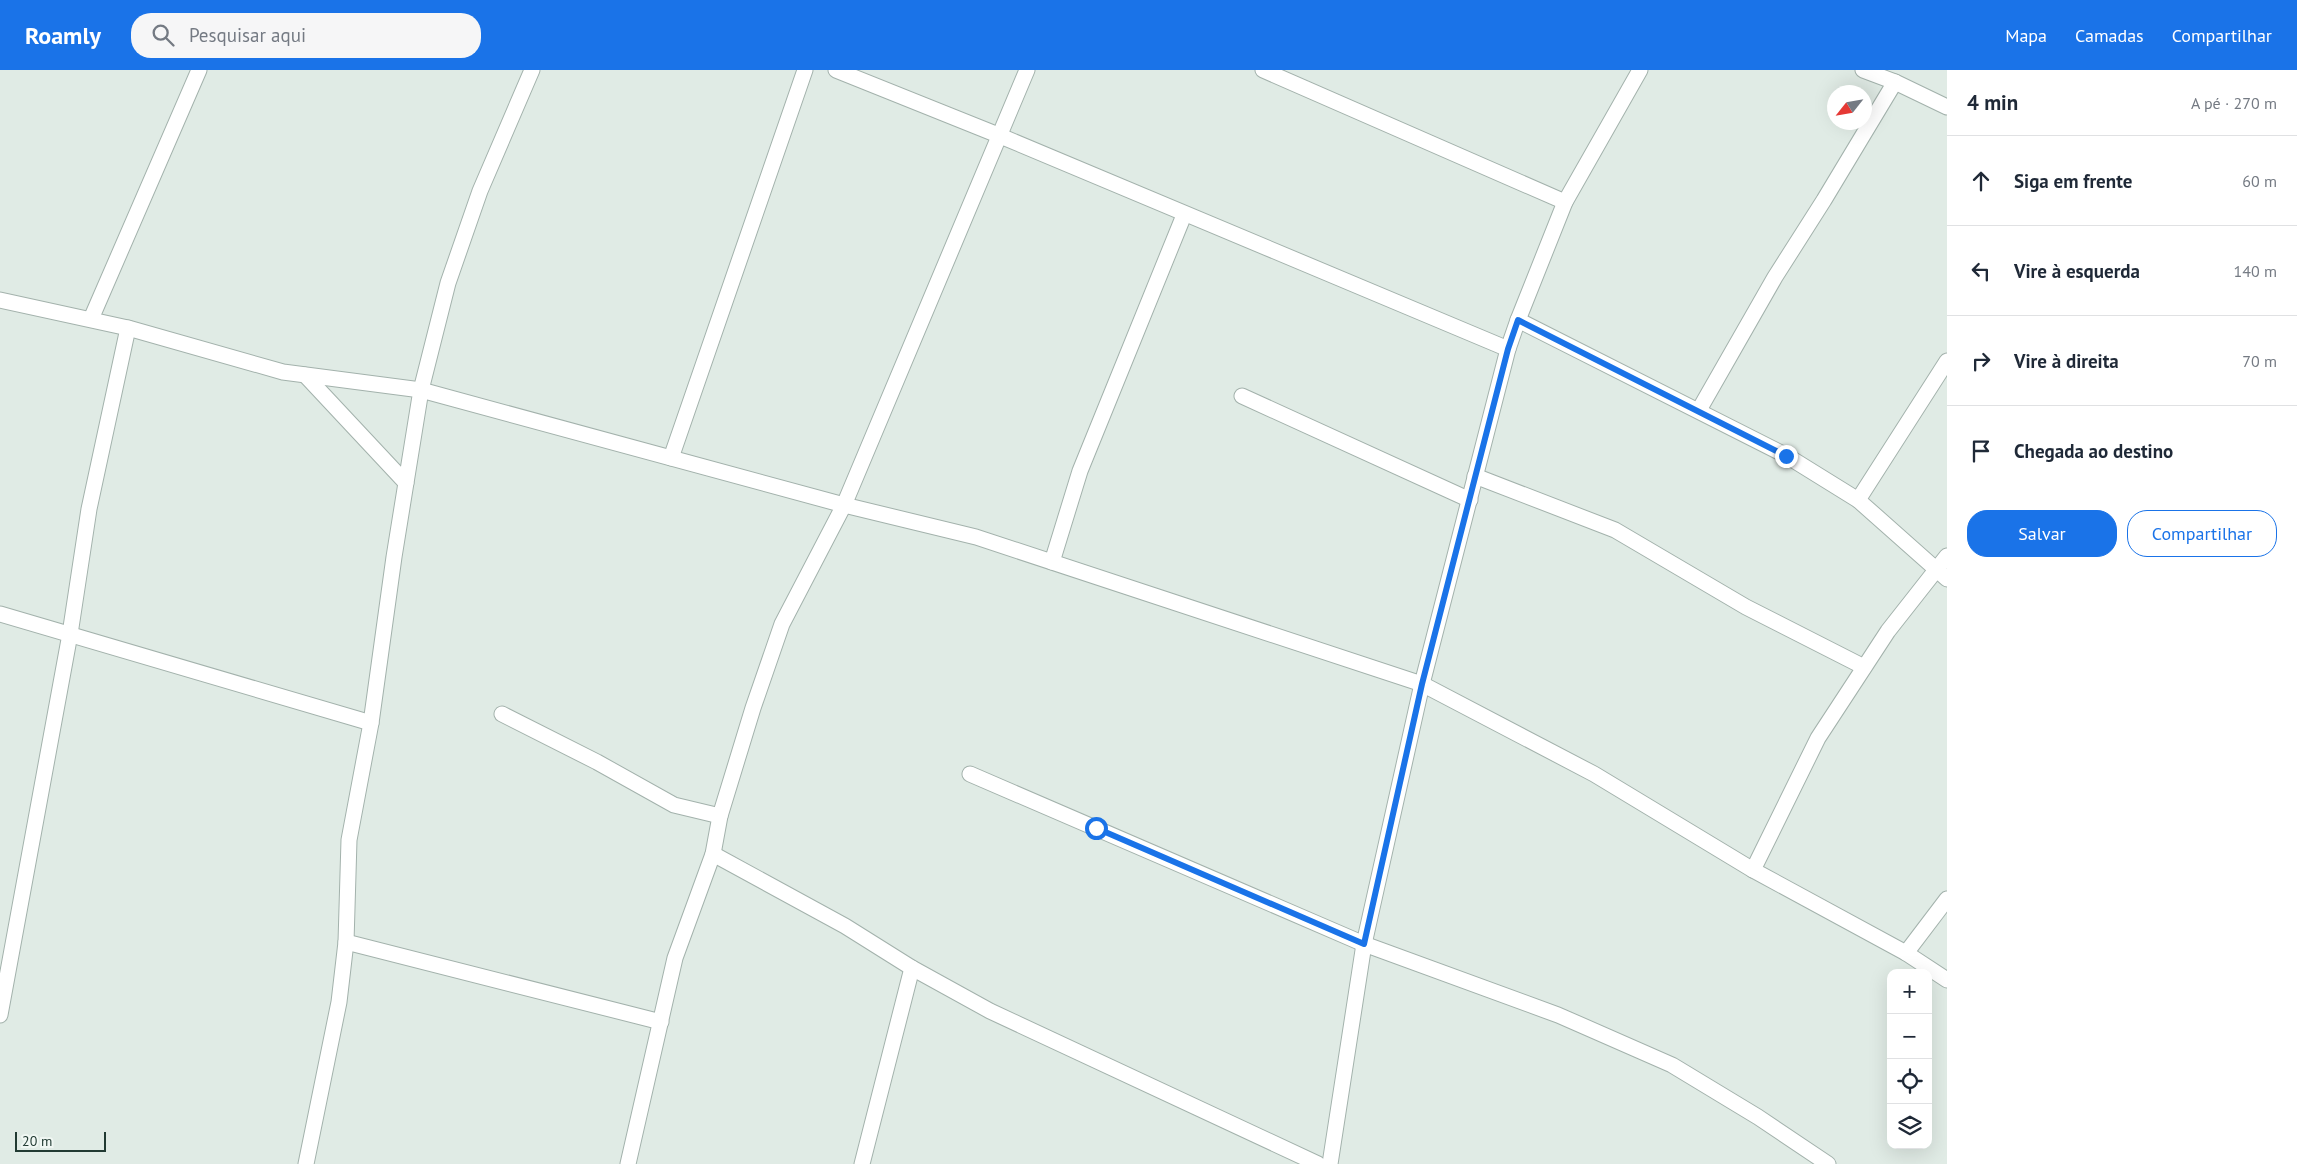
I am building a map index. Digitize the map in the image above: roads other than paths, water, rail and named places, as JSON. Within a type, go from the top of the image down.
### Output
[{"type":"street","points":[[91,320],[200,70]]},
{"type":"street","points":[[306,1164],[339,1002],[346,942],[349,840],[371,723],[394,556],[421,390],[448,283],[480,191],[532,70]]},
{"type":"street","points":[[671,458],[805,70]]},
{"type":"street","points":[[836,70],[998,135],[1184,215],[1508,349]]},
{"type":"street","points":[[628,1164],[675,958],[713,854],[720,816],[753,708],[782,624],[844,505],[1026,70]]},
{"type":"street","points":[[1263,70],[1566,202]]},
{"type":"street","points":[[1330,1164],[1364,944],[1422,684],[1508,349],[1566,202],[1640,70]]},
{"type":"street","points":[[1863,70],[1895,82],[1947,106]]},
{"type":"street","points":[[1699,410],[1775,277],[1895,82]]},
{"type":"street","points":[[1052,562],[1080,471],[1184,215]]},
{"type":"street","points":[[0,300],[128,328],[283,372],[421,390],[844,505],[976,537],[1422,684],[1594,774],[1753,870],[1906,953],[1947,980]]},
{"type":"street","points":[[1518,320],[1699,410],[1786,456],[1858,500],[1942,574]]},
{"type":"street","points":[[0,1015],[70,634],[89,509],[128,328]]},
{"type":"street","points":[[1858,500],[1947,361]]},
{"type":"street","points":[[305,375],[406,483]]},
{"type":"street","points":[[1242,396],[1470,500]]},
{"type":"street","points":[[1476,476],[1615,530],[1746,607],[1864,667]]},
{"type":"street","points":[[1753,870],[1818,738],[1888,631],[1942,574],[1947,556]]},
{"type":"street","points":[[0,614],[371,723]]},
{"type":"street","points":[[502,714],[597,762],[674,805],[720,816]]},
{"type":"street","points":[[970,774],[1364,944],[1558,1015],[1672,1065],[1813,1159],[1828,1164]]},
{"type":"street","points":[[713,854],[846,926],[912,968],[990,1011],[1318,1164]]},
{"type":"street","points":[[1906,953],[1947,899]]},
{"type":"street","points":[[346,942],[661,1022]]},
{"type":"street","points":[[862,1164],[912,968]]}]
